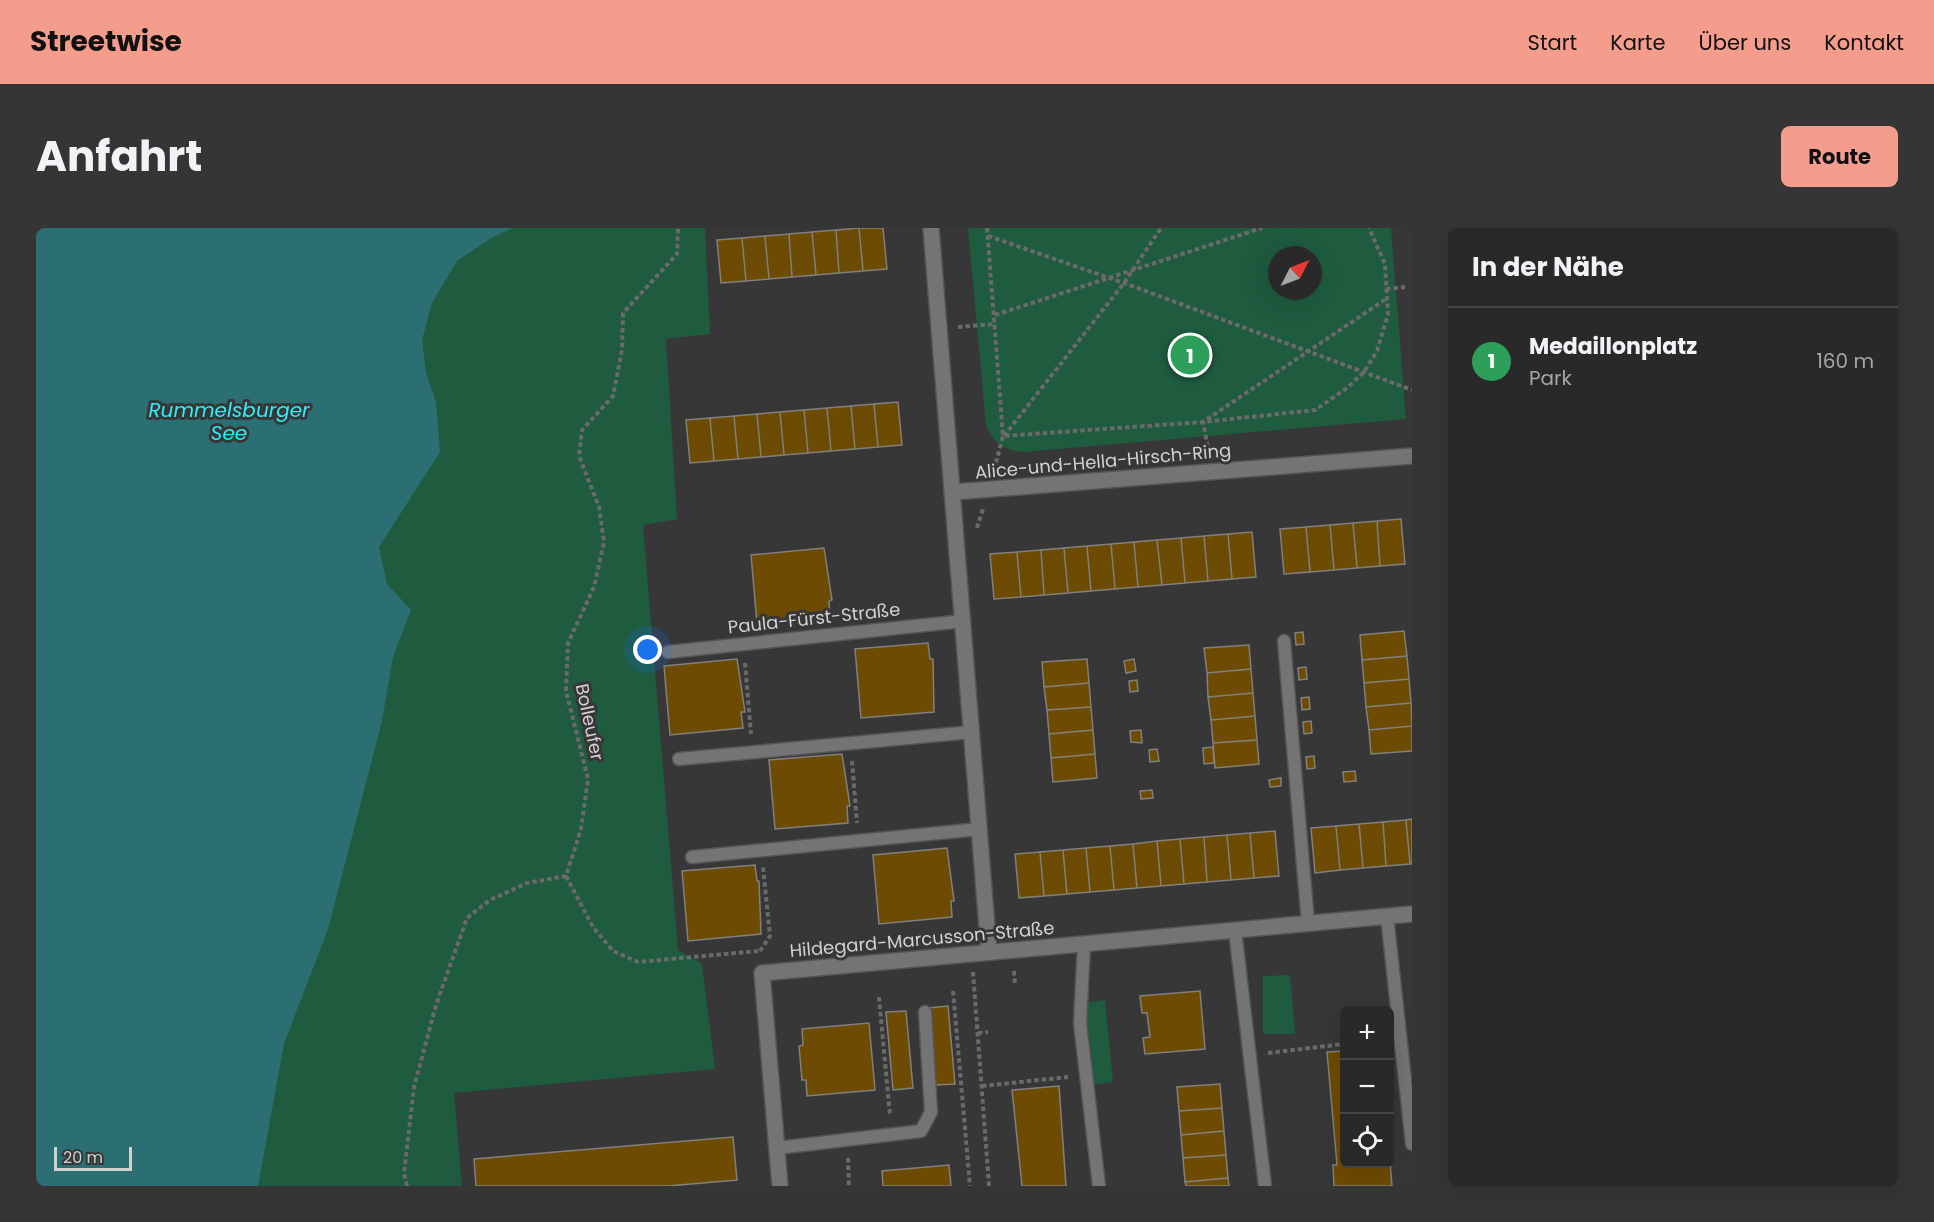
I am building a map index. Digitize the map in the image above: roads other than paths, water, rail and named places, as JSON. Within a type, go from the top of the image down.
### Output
[{"type":"street","name":"Alice-und-Hella-Hirsch-Ring","points":[[931,228],[954,492],[1412,456]]},
{"type":"street","points":[[954,492],[989,952]]},
{"type":"street","name":"Hildegard-Marcusson-Straße","points":[[777,1148],[762,973],[1412,914]]},
{"type":"street","points":[[777,1148],[780,1186]]},
{"type":"lane","name":"Paula-Fürst-Straße","points":[[668,652],[964,621]]},
{"type":"lane","points":[[1284,641],[1308,923]]},
{"type":"lane","points":[[679,759],[972,732]]},
{"type":"lane","points":[[692,857],[980,829]]},
{"type":"lane","points":[[1387,916],[1412,1144]]},
{"type":"lane","points":[[1235,930],[1265,1186]]},
{"type":"lane","points":[[1084,944],[1080,1023],[1099,1186]]},
{"type":"lane","points":[[777,1148],[921,1131],[931,1112],[925,1012]]},
{"type":"water","name":"Rummelsburger See","points":[[36,228],[513,228],[491,238],[457,261],[432,303],[422,340],[426,373],[436,402],[440,452],[379,547],[387,584],[411,610],[393,657],[382,721],[328,929],[284,1044],[258,1186],[36,1186]]},
{"type":"place","name":"Medaillonplatz","points":[[1190,355]]}]
